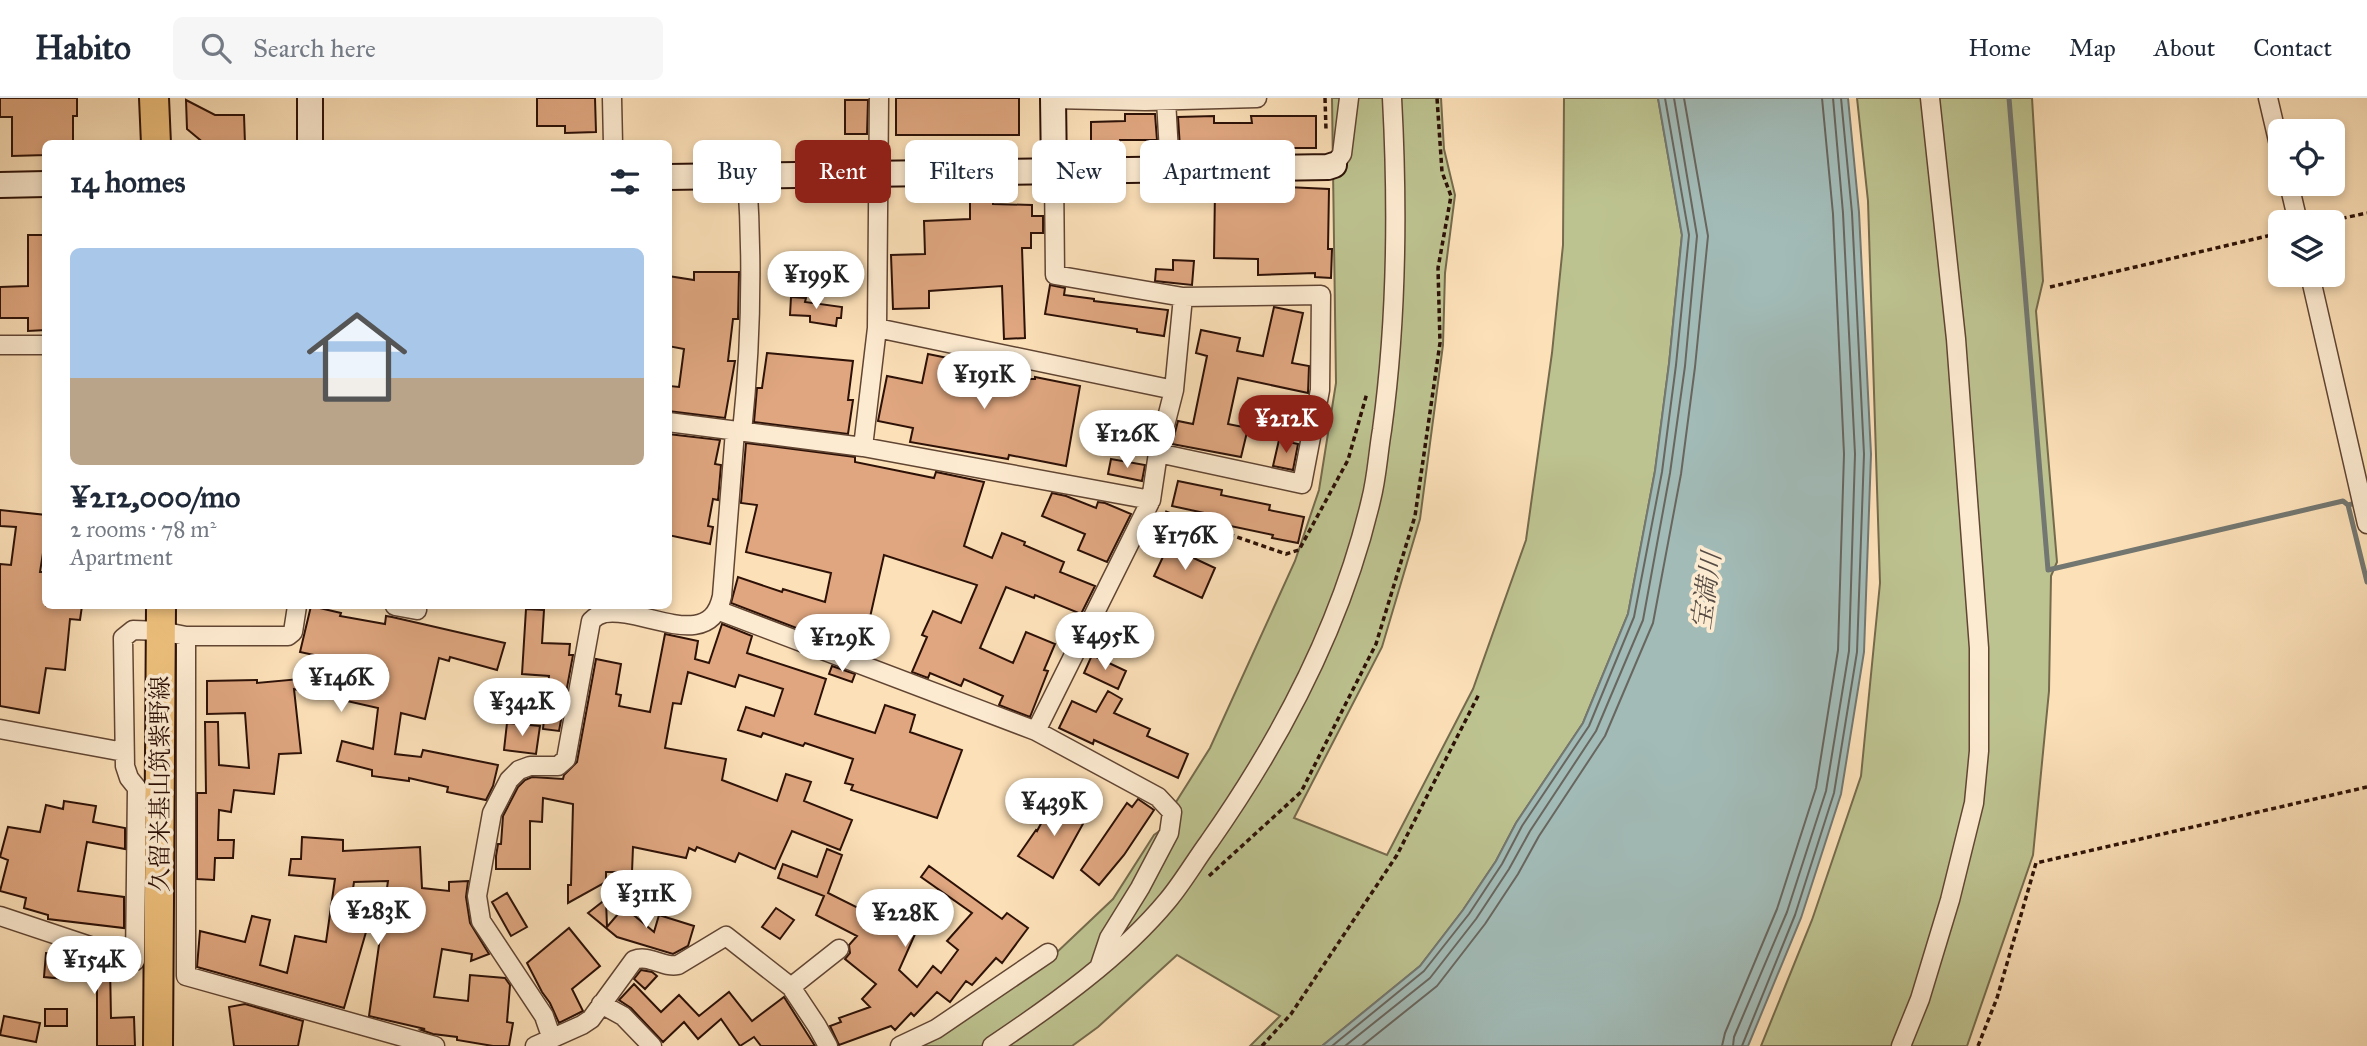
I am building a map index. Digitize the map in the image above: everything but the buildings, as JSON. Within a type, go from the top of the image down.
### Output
[{"type":"main road","points":[[154,98],[156,140]]},
{"type":"main road","name":"久留米基山筑紫野線","points":[[158,1046],[169,624]]},
{"type":"street","points":[[310,98],[310,140]]},
{"type":"street","points":[[612,98],[613,140]]},
{"type":"street","points":[[878,140],[879,98]]},
{"type":"street","points":[[1054,140],[1053,99],[1257,98]]},
{"type":"street","points":[[1295,168],[1334,165],[1342,154],[1349,98]]},
{"type":"street","points":[[992,1046],[1100,965],[1168,900],[1229,813],[1279,731],[1322,647],[1349,578],[1372,498],[1393,328],[1395,213],[1392,98]]},
{"type":"street","points":[[1901,1046],[1920,999],[1950,900],[1974,803],[1979,751],[1979,648],[1956,339],[1930,98]]},
{"type":"street","points":[[2268,98],[2273,119]]},
{"type":"street","points":[[1166,100],[1168,140]]},
{"type":"street","points":[[891,175],[1032,172]]},
{"type":"street","points":[[672,177],[693,177]]},
{"type":"street","points":[[0,185],[42,184]]},
{"type":"street","points":[[552,1039],[544,1016],[481,921],[477,896],[492,813],[509,780],[519,770],[530,766],[558,766],[566,759],[591,621],[602,613],[618,612],[690,627],[703,624],[714,617],[718,610],[722,596],[752,306],[749,203]]},
{"type":"street","points":[[863,447],[877,328],[878,203]]},
{"type":"street","points":[[1054,203],[1055,275],[1183,297],[1321,295],[1320,390],[1302,484],[1158,453]]},
{"type":"street","points":[[2313,287],[2366,517]]},
{"type":"street","points":[[1036,731],[1151,500],[1158,453],[1174,390],[1183,297]]},
{"type":"street","points":[[877,328],[1174,390]]},
{"type":"street","points":[[0,345],[42,345]]},
{"type":"street","points":[[672,423],[863,447],[1151,500]]},
{"type":"street","points":[[0,916],[135,961],[137,788],[129,778],[125,766],[123,638],[134,630],[169,624],[288,636],[293,632],[297,609]]},
{"type":"street","points":[[718,610],[1036,731],[1158,797],[1171,812],[1169,833],[1140,888],[1109,937],[1100,965]]},
{"type":"street","points":[[169,624],[186,976],[435,1046]]},
{"type":"street","points":[[0,729],[124,752]]},
{"type":"street","points":[[535,1046],[591,1019],[634,960],[641,957],[673,967],[726,936],[791,987],[828,1046]]},
{"type":"street","points":[[791,987],[839,949]]},
{"type":"street","points":[[900,1046],[936,1029],[1048,953]]},
{"type":"street","points":[[601,1004],[623,1016],[652,1046]]},
{"type":"path","points":[[2345,218],[2367,213]]},
{"type":"path","points":[[2050,287],[2268,236]]},
{"type":"path","points":[[1262,1046],[1291,1014],[1397,855],[1479,694]]},
{"type":"path","points":[[1978,1046],[1997,998],[2036,863],[2367,787]]},
{"type":"green space","points":[[1332,98],[1441,98],[1444,149],[1455,195],[1445,273],[1443,345],[1420,519],[1382,647],[1294,818],[1387,855],[1473,689],[1526,540],[1552,353],[1563,245],[1564,98],[1658,98],[1682,235],[1669,364],[1655,471],[1628,614],[1583,723],[1516,823],[1496,861],[1420,966],[1322,1046],[1250,1046],[1280,1016],[1177,955],[1098,1027],[1072,1046],[916,1046],[1054,955],[1113,899],[1154,835],[1178,818],[1176,802],[1210,748],[1295,561],[1319,490],[1336,383]]},
{"type":"green space","points":[[1857,98],[2032,98],[2043,281],[2036,311],[2057,562],[2051,576],[2049,691],[2033,855],[1967,1046],[1761,1046],[1812,920],[1861,776],[1880,583],[1868,201]]},
{"type":"water","name":"宝満川","points":[[1658,98],[1848,98],[1859,212],[1871,454],[1864,652],[1841,794],[1801,918],[1748,1046],[1322,1046],[1420,966],[1463,910],[1496,861],[1516,823],[1583,723],[1628,614],[1655,471],[1682,235]]},
{"type":"waterway","points":[[2009,98],[2048,570],[2343,501],[2348,505]]},
{"type":"waterway","points":[[2360,502],[2348,505],[2367,582]]}]
